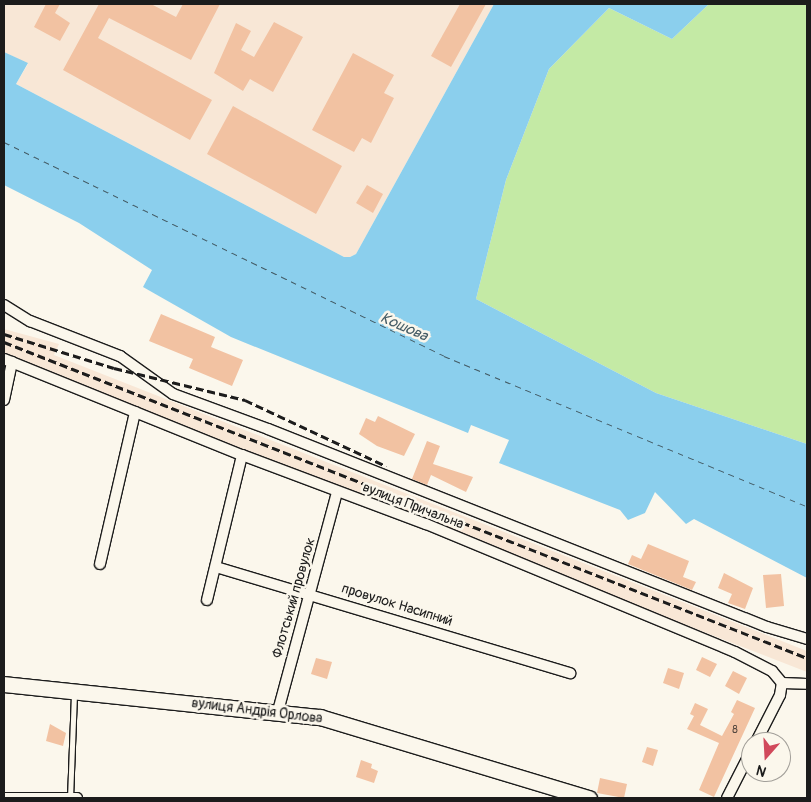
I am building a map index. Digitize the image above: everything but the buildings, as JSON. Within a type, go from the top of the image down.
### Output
[{"type":"street","points":[[4,305],[30,321],[120,356],[173,394],[767,627],[807,639]]},
{"type":"street","points":[[4,400],[8,360]]},
{"type":"street","name":"вулиця Причальна","points":[[8,360],[242,455],[426,524],[735,652],[772,671],[782,683]]},
{"type":"street","points":[[100,564],[135,412]]},
{"type":"street","points":[[207,600],[242,455]]},
{"type":"street","name":"Флотський провулок","points":[[278,711],[337,492]]},
{"type":"street","name":"провулок Насипний","points":[[216,567],[310,593],[570,673]]},
{"type":"street","points":[[761,732],[780,695],[782,683],[807,684]]},
{"type":"street","name":"вулиця Андрія Орлова","points":[[4,684],[278,711],[320,717],[589,798]]},
{"type":"street","points":[[727,798],[741,771]]},
{"type":"street","points":[[4,798],[77,798]]},
{"type":"lane","points":[[70,798],[74,691]]},
{"type":"shaded area","points":[[4,4],[494,4],[356,254],[344,257],[16,84],[28,64],[4,52]]},
{"type":"shaded area","points":[[4,329],[59,344],[54,355],[807,651],[807,672],[337,490],[4,353]]},
{"type":"green space","points":[[709,4],[807,4],[807,444],[656,393],[476,299],[506,180],[549,69],[609,8],[672,39]]},
{"type":"water","name":"Кошова","points":[[494,4],[709,4],[672,39],[609,8],[549,69],[506,180],[476,299],[656,393],[807,444],[807,578],[694,519],[686,524],[655,492],[645,513],[628,520],[620,510],[499,463],[509,440],[471,425],[468,433],[231,337],[143,287],[152,270],[79,223],[4,185],[4,52],[28,63],[16,84],[344,257],[350,257],[356,254]]},
{"type":"ferry route","points":[[4,142],[444,356],[807,506]]},
{"type":"railway","points":[[4,334],[114,368],[245,400],[386,466]]},
{"type":"railway","points":[[4,342],[807,658]]}]
